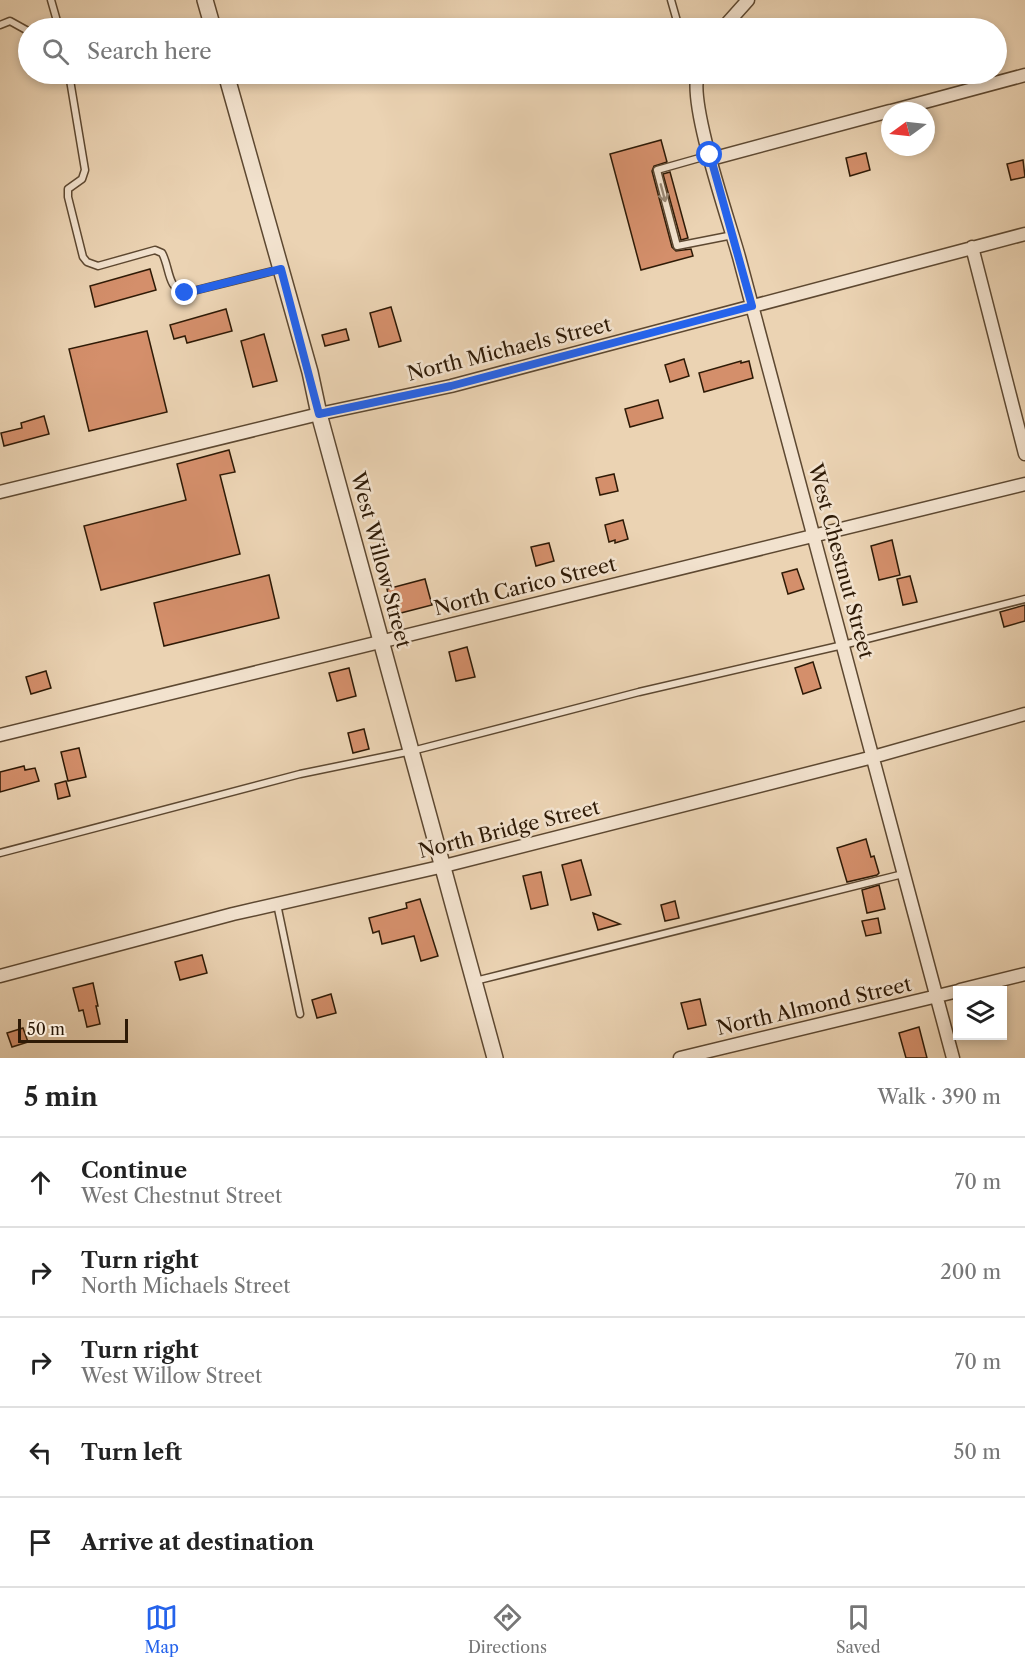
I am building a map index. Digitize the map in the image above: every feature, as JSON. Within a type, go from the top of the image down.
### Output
[{"type":"street","points":[[205,0],[210,18]]},
{"type":"street","points":[[732,18],[748,0]]},
{"type":"street","points":[[1007,80],[1025,75]]},
{"type":"street","name":"West Willow Street","points":[[229,84],[495,1058]]},
{"type":"street","name":"West Chestnut Street","points":[[696,84],[698,108],[954,1058]]},
{"type":"street","points":[[924,102],[991,84]]},
{"type":"street","points":[[711,157],[881,113]]},
{"type":"street","name":"North Michaels Street","points":[[0,492],[319,414],[451,386],[1025,234]]},
{"type":"street","points":[[972,247],[1025,454]]},
{"type":"street","name":"North Carico Street","points":[[0,735],[1025,484]]},
{"type":"street","name":"North Bridge Street","points":[[0,976],[277,904],[444,866],[873,757],[1025,714]]},
{"type":"street","name":"North Almond Street","points":[[978,986],[1025,974]]},
{"type":"street","name":"North Almond Street","points":[[680,1058],[953,993]]},
{"type":"lane","points":[[51,0],[56,18]]},
{"type":"lane","points":[[671,0],[676,18]]},
{"type":"lane","points":[[0,26],[10,21],[18,25]]},
{"type":"lane","points":[[71,84],[85,170],[82,179],[68,189],[68,197],[83,256],[87,262],[98,266],[155,250],[162,253],[166,260],[172,287],[178,292],[185,293],[281,269]]},
{"type":"lane","points":[[711,157],[657,170],[677,246],[733,235]]},
{"type":"lane","points":[[0,853],[300,774],[412,750],[639,692],[843,645],[1025,599]]},
{"type":"lane","points":[[475,981],[904,873]]},
{"type":"lane","points":[[277,904],[300,1014]]},
{"type":"building","points":[[661,140],[667,162],[654,166],[652,171],[672,247],[676,251],[691,249],[693,256],[641,270],[610,154]]},
{"type":"building","points":[[866,153],[870,170],[850,176],[846,158]]},
{"type":"building","points":[[1023,160],[1025,177],[1011,180],[1007,164]]},
{"type":"building","points":[[670,172],[688,238],[681,240],[663,174]]},
{"type":"building","points":[[150,269],[156,290],[95,307],[90,286]]},
{"type":"building","points":[[391,307],[401,341],[379,347],[370,313]]},
{"type":"building","points":[[226,309],[232,331],[187,343],[185,336],[174,339],[170,325]]},
{"type":"building","points":[[346,329],[349,340],[325,346],[322,335]]},
{"type":"building","points":[[147,331],[167,412],[89,431],[69,349]]},
{"type":"building","points":[[264,334],[277,381],[253,387],[241,341]]},
{"type":"building","points":[[684,359],[689,376],[670,382],[665,365]]},
{"type":"building","points":[[741,361],[741,363],[749,361],[753,378],[704,392],[699,373]]},
{"type":"building","points":[[658,400],[663,418],[630,427],[625,409]]},
{"type":"building","points":[[44,416],[49,434],[4,446],[1,433],[22,428],[21,423]]},
{"type":"building","points":[[229,450],[235,472],[220,475],[240,554],[101,590],[84,526],[186,500],[177,464]]},
{"type":"building","points":[[614,474],[618,491],[600,495],[596,478]]},
{"type":"building","points":[[623,520],[628,539],[615,543],[615,540],[609,542],[605,525]]},
{"type":"building","points":[[892,540],[900,575],[879,580],[871,546]]},
{"type":"building","points":[[549,543],[554,561],[536,566],[531,547]]},
{"type":"building","points":[[797,569],[804,589],[788,594],[782,573]]},
{"type":"building","points":[[269,575],[279,618],[164,646],[154,603]]},
{"type":"building","points":[[910,576],[917,602],[903,605],[897,579]]},
{"type":"building","points":[[425,579],[432,605],[393,615],[387,589]]},
{"type":"building","points":[[1025,605],[1025,621],[1004,627],[1000,612]]},
{"type":"building","points":[[467,647],[475,677],[456,681],[449,652]]},
{"type":"building","points":[[813,662],[821,688],[803,694],[795,668]]},
{"type":"building","points":[[349,668],[356,696],[337,701],[329,673]]},
{"type":"building","points":[[46,671],[51,688],[31,694],[26,677]]},
{"type":"building","points":[[364,729],[369,749],[353,753],[348,733]]},
{"type":"building","points":[[79,748],[86,777],[68,781],[61,752]]},
{"type":"building","points":[[24,766],[25,770],[35,768],[39,781],[0,792],[0,772]]},
{"type":"building","points":[[66,781],[70,796],[58,799],[55,784]]},
{"type":"building","points":[[866,839],[879,873],[847,882],[837,848]]},
{"type":"building","points":[[581,860],[591,895],[571,900],[562,865]]},
{"type":"building","points":[[541,872],[548,905],[531,909],[523,876]]},
{"type":"building","points":[[879,885],[885,909],[867,913],[862,890]]},
{"type":"building","points":[[420,899],[438,956],[421,961],[414,936],[382,944],[379,931],[373,933],[369,918],[407,908],[406,903]]},
{"type":"building","points":[[675,901],[679,918],[665,921],[661,905]]},
{"type":"building","points":[[593,913],[620,924],[598,930]]},
{"type":"building","points":[[878,918],[881,933],[866,936],[862,921]]},
{"type":"building","points":[[202,955],[207,973],[180,980],[175,962]]},
{"type":"building","points":[[93,983],[100,1024],[87,1027],[83,1010],[79,1011],[73,988]]},
{"type":"building","points":[[331,994],[336,1013],[317,1018],[312,1000]]},
{"type":"building","points":[[700,999],[706,1025],[688,1029],[681,1003]]},
{"type":"building","points":[[919,1027],[927,1058],[906,1058],[899,1033]]},
{"type":"building","points":[[23,1028],[28,1042],[12,1047],[7,1033]]},
{"type":"route","points":[[185,293],[281,269],[310,372],[319,414],[451,386],[699,321],[752,306],[710,155]]}]
